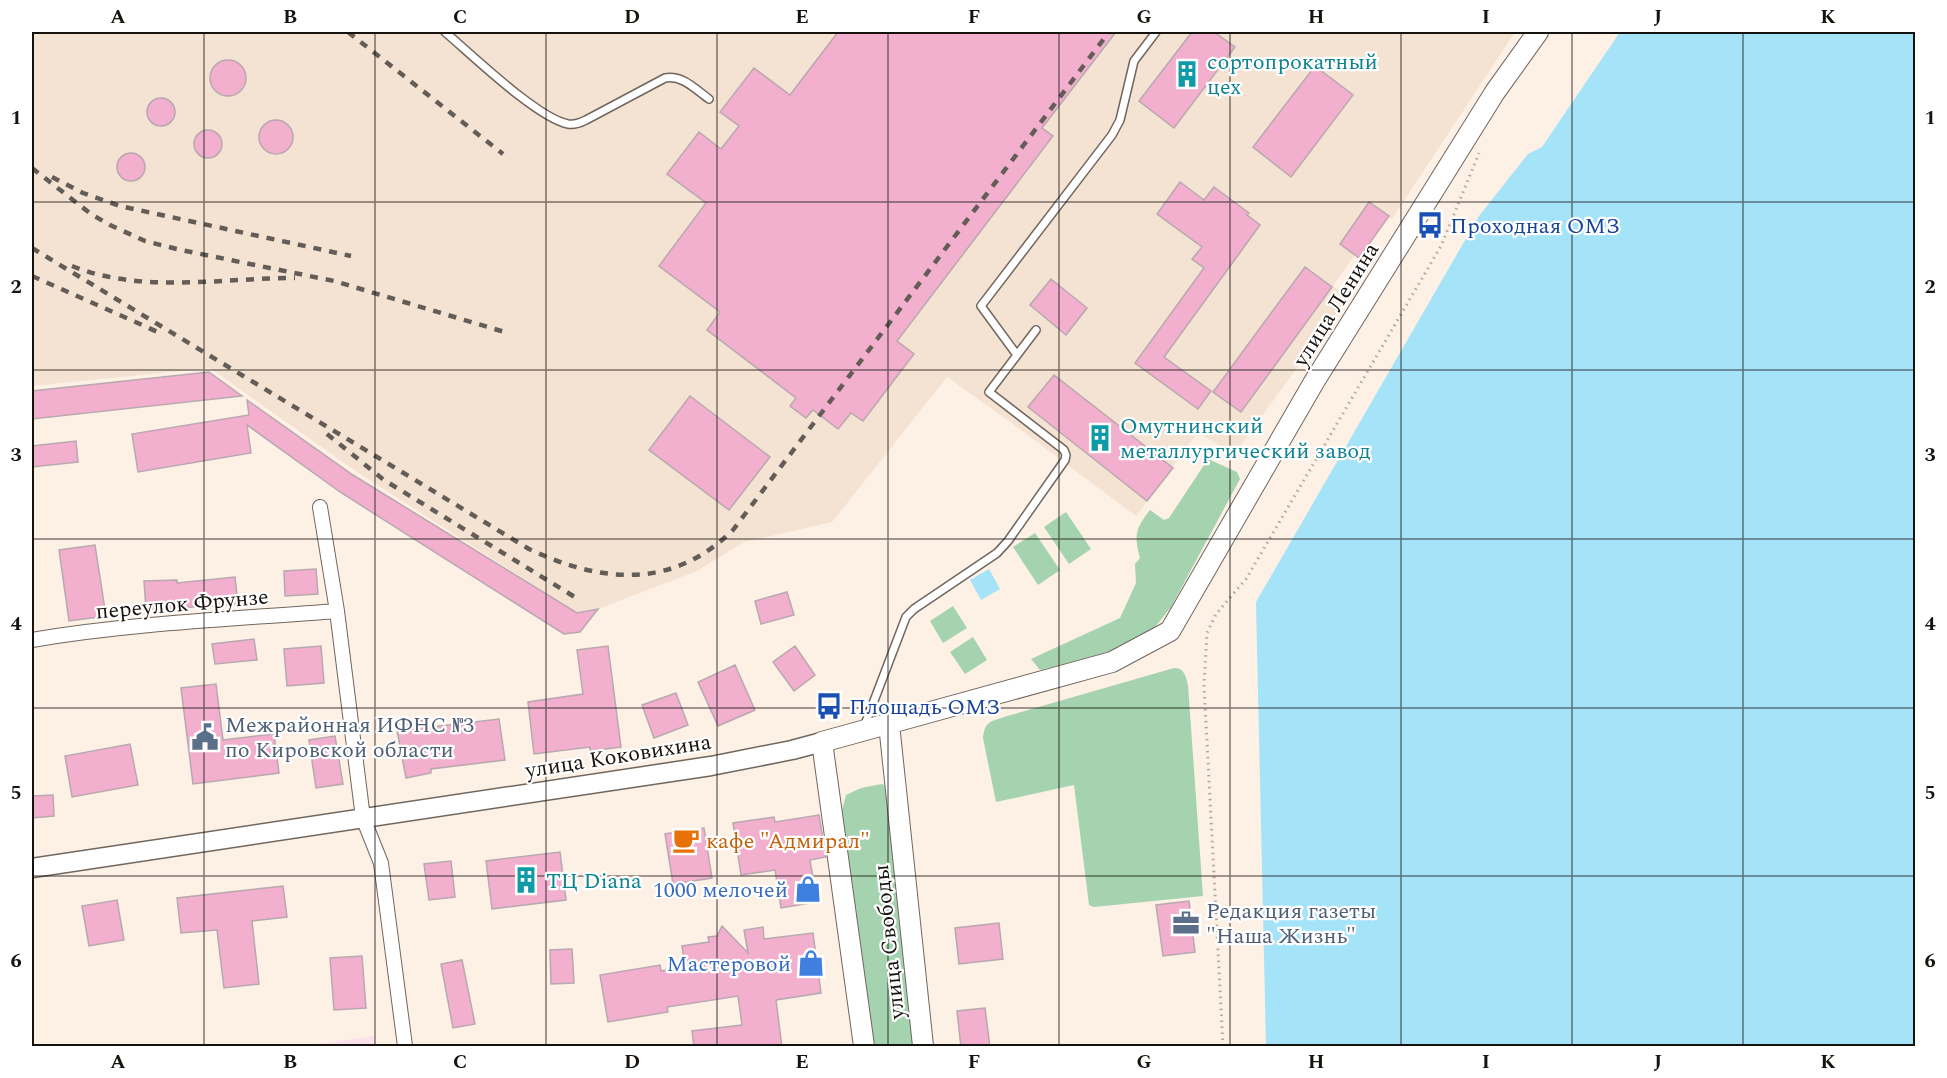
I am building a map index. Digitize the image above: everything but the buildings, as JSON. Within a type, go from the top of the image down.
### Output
[{"type":"main road","name":"улица Ленина","points":[[1184,609],[1314,382],[1496,92],[1538,32]]},
{"type":"main road","name":"улица Коковихина","points":[[822,742],[1112,662],[1170,631],[1184,609]]},
{"type":"main road","name":"улица Свободы","points":[[889,724],[923,1047]]},
{"type":"main road","name":"улица Свободы","points":[[822,742],[864,1047]]},
{"type":"street","points":[[320,507],[337,611],[363,818],[381,863],[405,1047]]},
{"type":"street","name":"переулок Фрунзе","points":[[32,640],[159,625],[337,611]]},
{"type":"street","name":"улица Коковихина","points":[[32,868],[711,766],[822,742]]},
{"type":"lane","points":[[445,32],[518,94],[544,113],[568,124],[577,124],[665,78],[674,77],[683,80],[709,99]]},
{"type":"lane","points":[[1017,355],[981,306],[1112,135],[1120,120],[1134,62],[1156,32]]},
{"type":"lane","points":[[863,731],[906,617],[914,609],[997,553],[1008,541],[1065,459],[1064,450],[989,392],[1036,330]]},
{"type":"path","points":[[1223,1047],[1204,685],[1207,633],[1216,614],[1246,579],[1441,246],[1482,146]]},
{"type":"shaded area","points":[[32,32],[1515,32],[1392,219],[1388,217],[1355,255],[1333,286],[1348,297],[1234,455],[1198,432],[1136,516],[947,377],[832,522],[744,542],[697,571],[598,609],[577,613],[357,472],[210,368],[32,386]]},
{"type":"shaded area","points":[[374,1036],[376,1046],[304,1046]]},
{"type":"green space","points":[[1208,459],[1237,472],[1240,479],[1171,607],[1143,638],[1119,651],[1040,670],[1031,659],[1120,618],[1136,583],[1135,564],[1140,558],[1137,532],[1141,522],[1150,510],[1164,520],[1169,518]]},
{"type":"green space","points":[[1066,512],[1091,549],[1069,564],[1044,527]]},
{"type":"green space","points":[[1035,533],[1060,570],[1038,585],[1013,547]]},
{"type":"green space","points":[[953,606],[967,628],[943,643],[930,621]]},
{"type":"green space","points":[[973,637],[987,660],[965,674],[950,652]]},
{"type":"green space","points":[[1174,668],[1182,671],[1188,685],[1203,896],[1094,907],[1089,905],[1074,785],[996,802],[983,738],[985,729],[991,722],[1004,717]]},
{"type":"green space","points":[[882,784],[887,787],[916,1046],[871,1046],[841,814],[846,795],[861,788]]},
{"type":"water","points":[[1620,32],[1915,32],[1915,1046],[1266,1046],[1256,602],[1479,216],[1528,154],[1542,147]]},
{"type":"water","points":[[989,569],[1000,589],[981,600],[970,580]]},
{"type":"railway","points":[[348,32],[503,154]]},
{"type":"railway","points":[[32,248],[529,549],[583,569],[609,574],[635,575],[661,571],[686,563],[710,549],[733,530],[1109,32]]},
{"type":"railway","points":[[32,168],[91,214],[145,241],[334,281],[508,333]]},
{"type":"railway","points":[[52,177],[83,193],[120,206],[351,256]]},
{"type":"railway","points":[[72,266],[99,275],[154,282],[295,278]]},
{"type":"railway","points":[[32,276],[160,333]]},
{"type":"railway","points":[[327,434],[384,480],[578,599]]},
{"type":"place","name":"сортопрокатный цех","points":[[1187,74]]},
{"type":"place","name":"Проходная ОМЗ","points":[[1430,225]]},
{"type":"place","name":"Омутнинский металлургический завод","points":[[1100,438]]},
{"type":"place","name":"Площадь ОМЗ","points":[[829,706]]},
{"type":"place","name":"Межрайонная ИФНС №3 по Кировской области","points":[[205,737]]},
{"type":"place","name":"кафе \"Адмирал\"","points":[[686,840]]},
{"type":"place","name":"ТЦ Diana","points":[[526,880]]},
{"type":"place","name":"1000 мелочей","points":[[808,889]]},
{"type":"place","name":"Редакция газеты \"Наша Жизнь\"","points":[[1186,923]]},
{"type":"place","name":"Мастеровой","points":[[811,963]]}]
